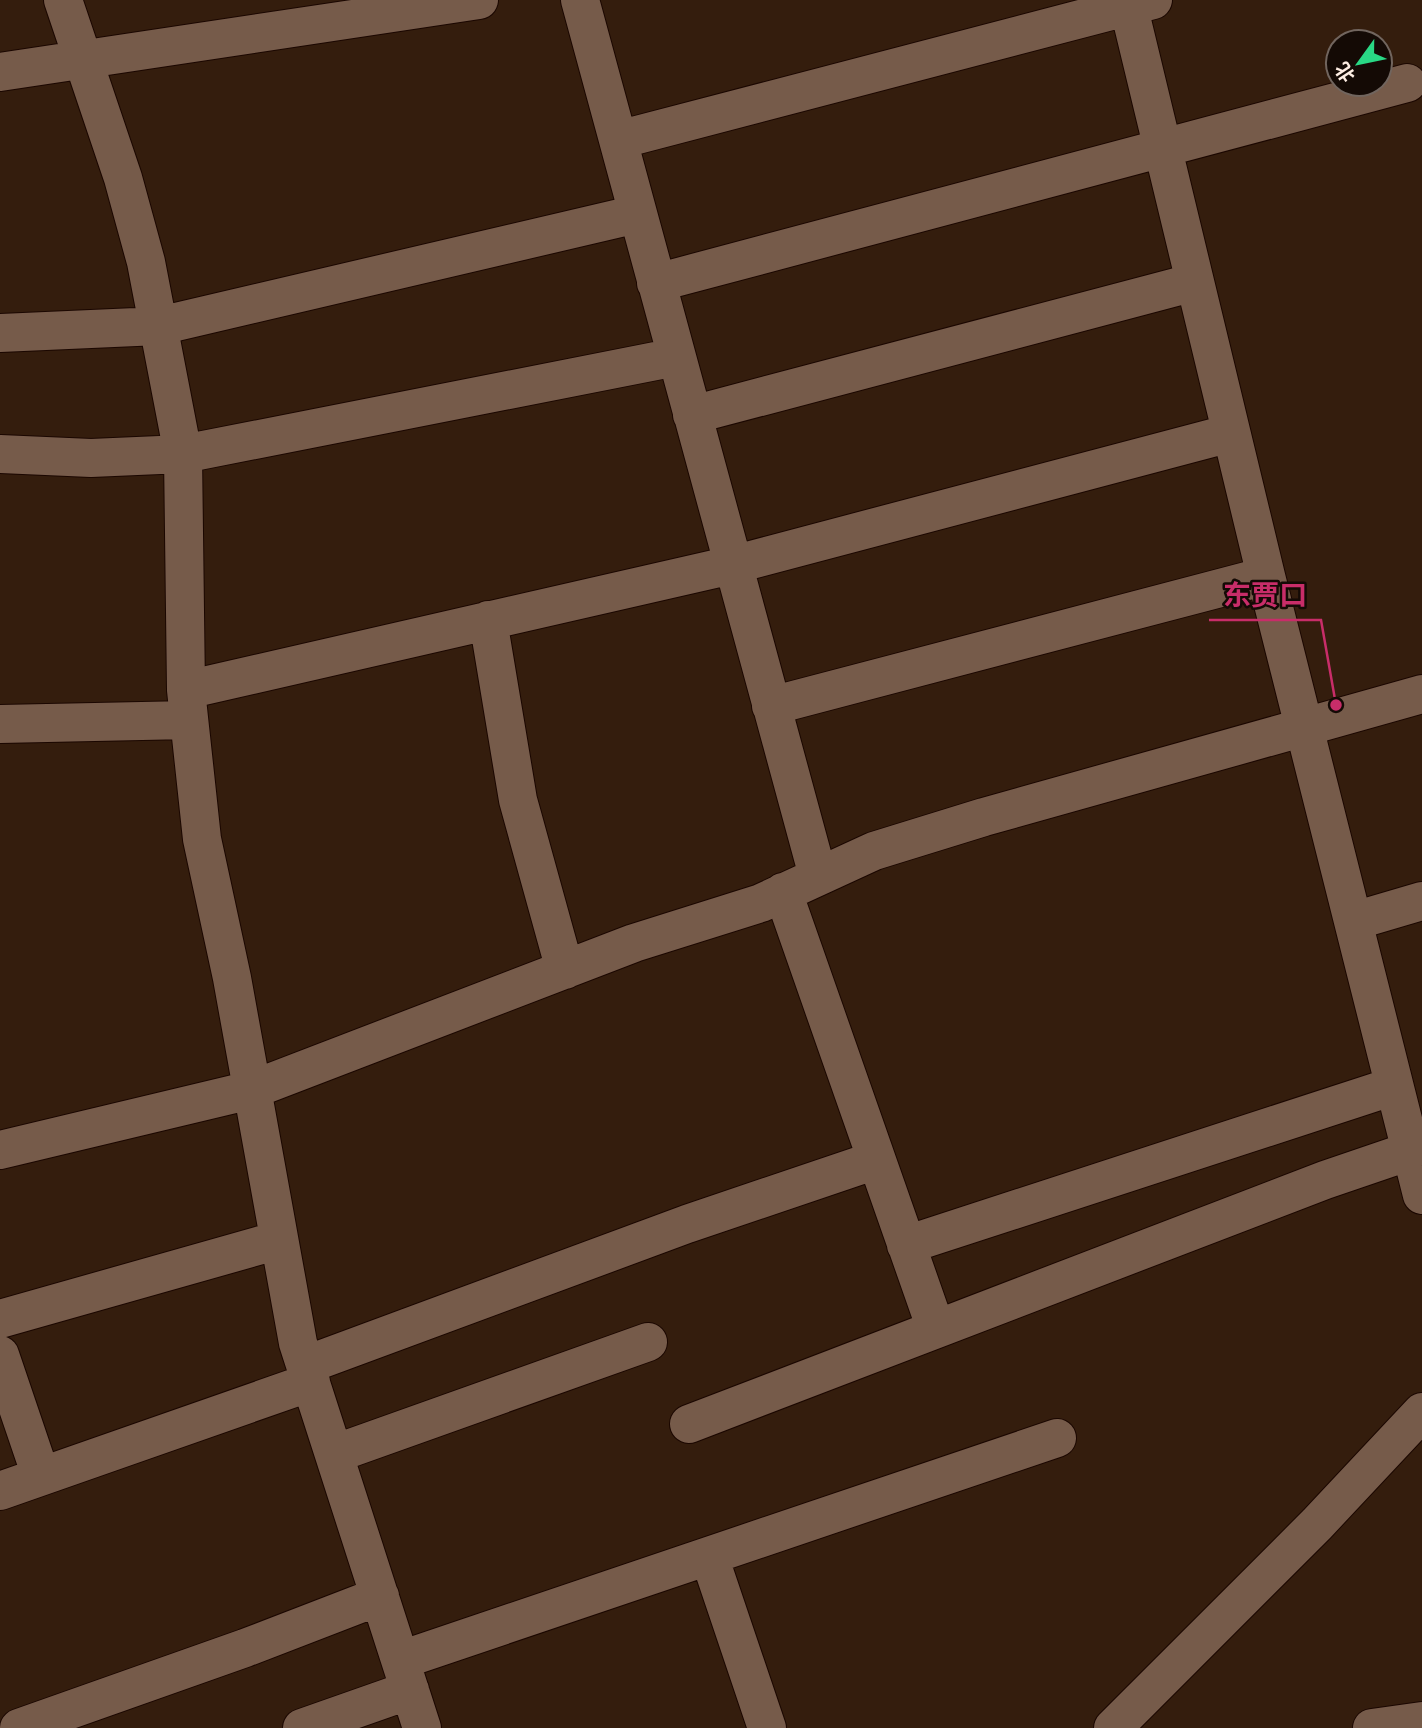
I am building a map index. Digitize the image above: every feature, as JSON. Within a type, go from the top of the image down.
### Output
[{"type":"street","points":[[63,0],[126,190],[146,262],[183,454],[188,705],[202,839],[232,978],[298,1343],[422,1728]]},
{"type":"street","points":[[0,72],[480,0]]},
{"type":"street","points":[[580,0],[818,876]]},
{"type":"street","points":[[618,140],[1136,2],[1163,148],[1231,433],[1354,921],[1405,1092],[1410,1151],[1422,1195]]},
{"type":"street","points":[[656,284],[1407,83]]},
{"type":"street","points":[[0,333],[159,326],[638,214]]},
{"type":"street","points":[[692,415],[1195,282]]},
{"type":"street","points":[[0,454],[91,458],[183,454],[676,357]]},
{"type":"street","points":[[0,724],[188,705],[488,621],[732,565],[1231,433]]},
{"type":"street","points":[[771,706],[1266,576]]},
{"type":"street","points":[[488,621],[518,800],[565,970]]},
{"type":"street","points":[[0,1150],[251,1090],[634,943],[761,903],[818,876],[875,864],[1307,735],[1422,694]]},
{"type":"street","points":[[1307,735],[1422,708]]},
{"type":"street","points":[[783,892],[936,1329]]},
{"type":"street","points":[[1354,921],[1422,901]]},
{"type":"street","points":[[906,1245],[1405,1092]]},
{"type":"street","points":[[690,1423],[1325,1180],[1410,1151]]},
{"type":"street","points":[[0,1491],[308,1374],[687,1224],[876,1160]]},
{"type":"street","points":[[0,1319],[279,1240]]},
{"type":"street","points":[[334,1454],[648,1342]]},
{"type":"street","points":[[0,1355],[41,1476]]},
{"type":"street","points":[[1113,1728],[1299,1542],[1422,1412]]},
{"type":"street","points":[[302,1728],[406,1675],[709,1556],[1057,1438]]},
{"type":"street","points":[[709,1556],[767,1728]]},
{"type":"street","points":[[19,1728],[245,1648],[380,1596]]},
{"type":"street","points":[[0,1715],[5,1728]]},
{"type":"street","points":[[1372,1728],[1422,1721]]},
{"type":"place","name":"东贾口","points":[[1336,705]]}]
